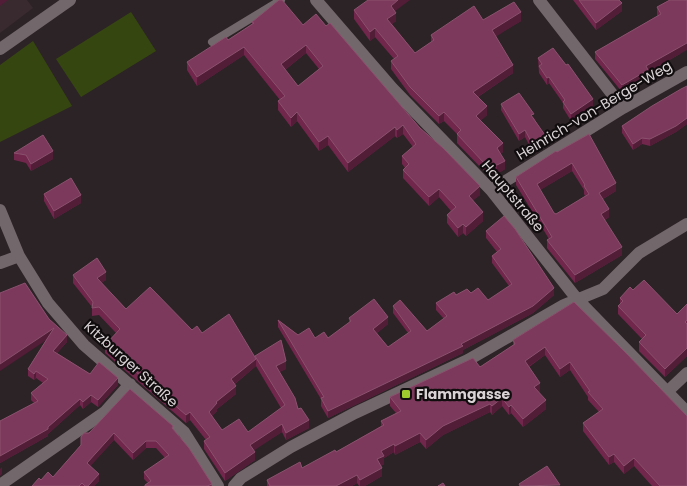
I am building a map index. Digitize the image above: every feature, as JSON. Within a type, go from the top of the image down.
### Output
[{"type":"street","points":[[0,49],[70,0]]},
{"type":"street","name":"Hauptstraße","points":[[316,0],[392,88],[491,190],[577,299],[687,412]]},
{"type":"street","points":[[538,0],[623,108]]},
{"type":"street","name":"Heinrich-von-Berge-Weg","points":[[491,190],[623,108],[687,72]]},
{"type":"street","name":"Kitzburger Straße","points":[[0,210],[19,256],[54,310],[84,345],[184,432],[218,486]]},
{"type":"street","points":[[234,486],[241,478],[291,447],[355,413],[468,360],[564,305],[603,289],[640,253],[687,224]]},
{"type":"street","points":[[0,263],[19,256]]},
{"type":"street","points":[[667,392],[687,373]]},
{"type":"street","points":[[0,485],[105,412],[130,384]]},
{"type":"lane","points":[[212,42],[281,0]]},
{"type":"shaded area","points":[[0,0],[27,0],[33,8],[0,33]]},
{"type":"green space","points":[[131,12],[156,51],[81,97],[56,59]]},
{"type":"green space","points":[[33,41],[72,106],[0,142],[0,65]]},
{"type":"building","points":[[279,0],[282,0],[303,25],[316,14],[326,26],[330,23],[420,128],[443,148],[480,186],[469,196],[483,212],[466,227],[463,224],[458,228],[447,215],[456,207],[439,189],[429,197],[403,170],[409,164],[402,156],[416,144],[403,125],[397,130],[395,127],[348,163],[328,136],[319,142],[297,112],[291,118],[278,101],[285,96],[244,47],[197,77],[187,62],[226,37],[228,40],[254,23],[252,22]],"holes":[[[306,45],[323,66],[298,86],[281,64]]]},
{"type":"building","points":[[368,0],[398,0],[391,6],[396,13],[387,19],[415,53],[434,40],[431,35],[474,6],[483,20],[514,2],[521,12],[492,30],[513,65],[473,92],[487,106],[476,116],[503,143],[497,148],[505,161],[491,166],[484,163],[457,134],[461,130],[444,112],[439,116],[410,87],[391,61],[398,56],[375,28],[370,32],[354,10]]},
{"type":"building","points":[[579,0],[619,0],[622,3],[596,23]]},
{"type":"building","points":[[670,0],[687,0],[687,43],[646,66],[648,70],[622,85],[595,52],[661,14],[657,7]]},
{"type":"building","points":[[553,48],[566,65],[568,64],[593,99],[571,114],[563,102],[565,100],[539,66],[542,64],[538,58]]},
{"type":"building","points":[[687,86],[687,118],[676,126],[650,139],[642,138],[633,144],[622,126]]},
{"type":"building","points":[[519,93],[534,114],[531,115],[547,138],[534,147],[525,130],[519,134],[501,104]]},
{"type":"building","points":[[589,134],[616,183],[599,193],[609,209],[601,214],[622,247],[575,275],[547,240],[552,237],[516,177]],"holes":[[[572,163],[589,194],[556,214],[537,184]]]},
{"type":"building","points":[[43,135],[53,151],[31,164],[26,155],[14,153]]},
{"type":"building","points":[[71,178],[81,195],[54,211],[44,194]]},
{"type":"building","points":[[504,216],[515,229],[554,288],[533,306],[461,344],[463,346],[328,411],[321,398],[324,397],[278,320],[298,335],[309,328],[315,338],[324,332],[328,338],[351,321],[349,318],[374,299],[388,317],[373,329],[388,347],[411,331],[393,306],[400,300],[427,331],[447,316],[436,303],[454,292],[456,295],[467,289],[471,293],[478,288],[488,300],[512,284],[492,256],[501,249],[486,231]]},
{"type":"building","points":[[97,258],[106,272],[97,278],[126,309],[150,287],[192,330],[197,326],[202,333],[229,314],[256,359],[231,379],[236,386],[216,402],[209,412],[222,430],[239,419],[248,432],[285,405],[255,356],[281,340],[286,361],[276,366],[295,398],[298,409],[301,408],[309,420],[286,433],[282,424],[250,445],[255,452],[225,473],[204,441],[210,437],[190,412],[186,415],[105,345],[120,329],[99,307],[92,308],[93,302],[73,275]]},
{"type":"building","points":[[644,280],[677,314],[687,304],[687,320],[685,322],[687,324],[687,348],[665,369],[639,342],[646,335],[618,306],[623,301],[620,298],[630,287],[633,290]]},
{"type":"building","points":[[25,283],[49,319],[67,335],[53,351],[90,374],[99,362],[118,378],[98,400],[91,395],[83,402],[80,399],[48,429],[0,456],[0,421],[38,401],[31,393],[48,379],[36,371],[34,374],[28,369],[54,328],[0,364],[0,293]]},
{"type":"building","points":[[574,302],[687,416],[687,486],[660,486],[634,458],[624,466],[614,454],[609,457],[583,423],[603,409],[588,392],[590,391],[570,362],[560,369],[545,347],[525,361],[540,383],[534,387],[546,400],[523,419],[502,398],[492,406],[490,404],[443,426],[426,440],[420,433],[381,451],[384,456],[377,459],[382,468],[360,480],[357,475],[336,486],[270,486],[267,480],[300,462],[302,468],[335,450],[336,452],[384,425],[381,421],[401,411],[390,397],[473,358],[480,367],[515,344],[513,340]]},
{"type":"building","points":[[130,389],[173,426],[172,428],[189,448],[212,484],[207,486],[145,486],[151,481],[144,472],[169,455],[156,441],[146,441],[133,453],[114,433],[87,463],[99,474],[88,486],[82,483],[79,486],[32,486],[48,472],[53,477],[81,445],[81,437],[84,433],[89,433]]},
{"type":"building","points":[[547,466],[560,485],[520,486],[519,484]]},
{"type":"place","name":"Flammgasse","points":[[406,394]]}]
